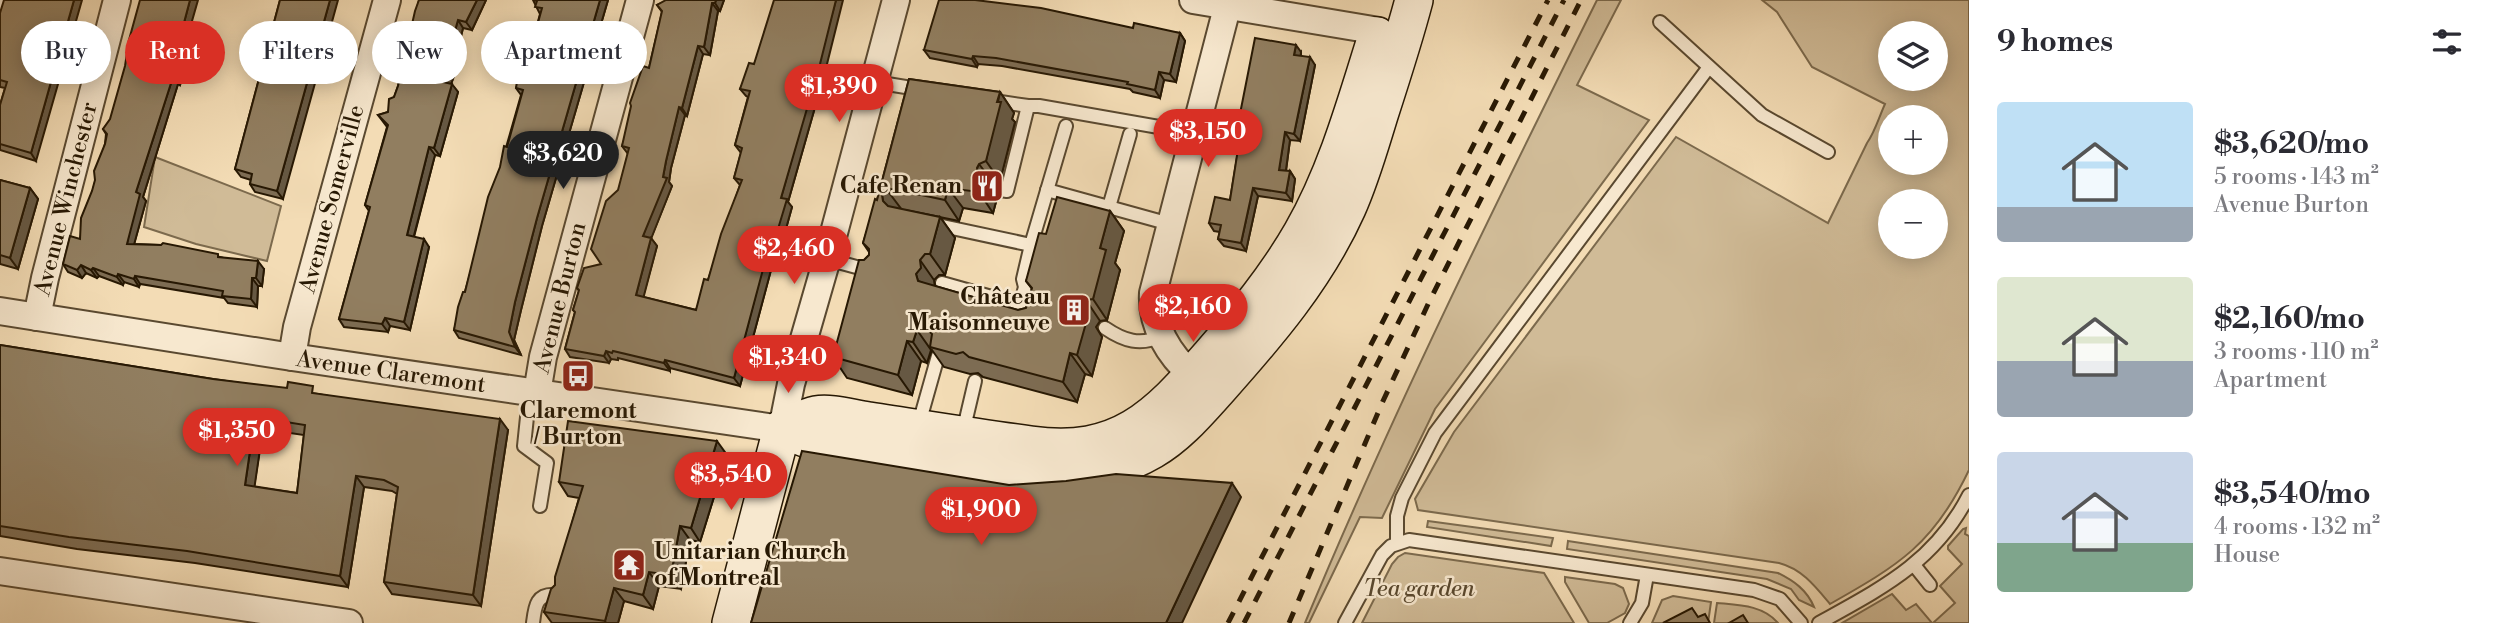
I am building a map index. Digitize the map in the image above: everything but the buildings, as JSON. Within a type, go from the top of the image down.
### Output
[{"type":"main road","points":[[782,429],[810,440],[1038,474],[1096,472],[1124,464],[1152,450],[1185,424],[1255,347],[1289,306],[1329,243],[1349,205],[1363,168],[1414,0]]},
{"type":"main road","points":[[782,429],[817,414],[1048,447],[1088,446],[1121,435],[1141,424],[1161,409],[1193,376],[1256,302],[1302,232],[1320,198],[1343,141],[1383,15]]},
{"type":"main road","points":[[731,623],[782,429]]},
{"type":"street","name":"Avenue Winchester","points":[[37,317],[117,0]]},
{"type":"street","name":"Avenue Somerville","points":[[292,357],[297,327],[387,0]]},
{"type":"street","name":"Avenue Burton","points":[[537,393],[543,357],[640,0]]},
{"type":"street","points":[[782,429],[791,384],[896,0]]},
{"type":"street","points":[[1193,0],[1383,15]]},
{"type":"street","points":[[1193,376],[1176,361],[1153,313],[1153,298],[1228,3]]},
{"type":"street","name":"Avenue Claremont","points":[[0,311],[782,429]]},
{"type":"street","points":[[0,571],[349,623]]},
{"type":"lane","points":[[0,9],[3,0]]},
{"type":"lane","points":[[1660,22],[1762,116],[1828,152]]},
{"type":"lane","points":[[1397,543],[1397,516],[1402,498],[1435,433],[1709,67]]},
{"type":"lane","points":[[875,82],[935,92]]},
{"type":"lane","points":[[988,100],[1039,106],[1193,133]]},
{"type":"lane","points":[[1000,190],[1007,191],[1028,106]]},
{"type":"lane","points":[[1018,311],[1025,287],[1023,279],[1031,245],[1066,126]]},
{"type":"lane","points":[[1109,208],[1130,134]]},
{"type":"lane","points":[[1047,190],[1170,224]]},
{"type":"lane","points":[[917,220],[1031,245]]},
{"type":"lane","points":[[827,259],[875,272]]},
{"type":"lane","points":[[942,283],[1037,316]]},
{"type":"lane","points":[[967,304],[1018,311]]},
{"type":"lane","points":[[1103,334],[1142,343],[1163,335]]},
{"type":"lane","points":[[918,428],[938,356]]},
{"type":"lane","points":[[962,435],[975,381]]},
{"type":"lane","points":[[537,393],[527,417],[524,446],[547,463],[540,506]]},
{"type":"lane","points":[[1819,623],[1914,565],[1963,519],[1969,495]]},
{"type":"lane","points":[[1345,623],[1378,560],[1386,550],[1409,540],[1767,593],[1785,603],[1801,623]]},
{"type":"lane","points":[[1914,565],[1930,585]]},
{"type":"lane","points":[[1630,623],[1642,603],[1647,575]]},
{"type":"lane","points":[[533,623],[540,597],[557,595]]},
{"type":"green space","points":[[1597,0],[1621,0],[1577,85],[1649,120],[1435,409],[1382,518],[1360,517],[1309,623],[1305,623],[1409,387]]},
{"type":"green space","points":[[1762,0],[1969,0],[1969,470],[1956,495],[1928,535],[1895,564],[1830,604],[1801,574],[1779,563],[1418,510],[1415,499],[1454,432],[1676,137],[1828,223],[1878,120],[1878,175],[1948,175],[1948,105],[1885,105],[1812,67],[1777,12]]},
{"type":"green space","points":[[155,157],[281,206],[267,261],[196,244],[144,227]]},
{"type":"green space","points":[[1428,521],[1553,538],[1551,546],[1427,527]]},
{"type":"green space","points":[[1966,528],[1965,534],[1969,536],[1969,623],[1933,623],[1955,603],[1940,586],[1962,564],[1948,546]]},
{"type":"green space","points":[[1568,541],[1778,573],[1799,587],[1814,607],[1799,600],[1791,589],[1767,579],[1567,549]]},
{"type":"green space","name":"Tea garden","points":[[1405,553],[1544,573],[1574,623],[1362,623],[1392,564]]},
{"type":"green space","points":[[1565,577],[1615,584],[1623,588],[1629,604],[1625,613],[1607,623],[1589,623],[1565,582]]},
{"type":"green space","points":[[1892,594],[1906,610],[1916,604],[1932,623],[1842,623]]},
{"type":"green space","points":[[1673,596],[1711,602],[1708,623],[1652,623],[1662,600]]},
{"type":"green space","points":[[1717,603],[1758,609],[1778,623],[1714,623]]},
{"type":"railway","points":[[1228,623],[1548,0]]},
{"type":"railway","points":[[1244,623],[1564,0]]},
{"type":"railway","points":[[1289,623],[1383,401],[1430,300],[1581,0]]},
{"type":"place","name":"Cafe Renan","points":[[987,186]]},
{"type":"place","name":"Château Maisonneuve","points":[[1074,310]]},
{"type":"place","name":"Claremont / Burton","points":[[578,376]]},
{"type":"place","name":"Unitarian Church of Montreal","points":[[629,565]]}]
